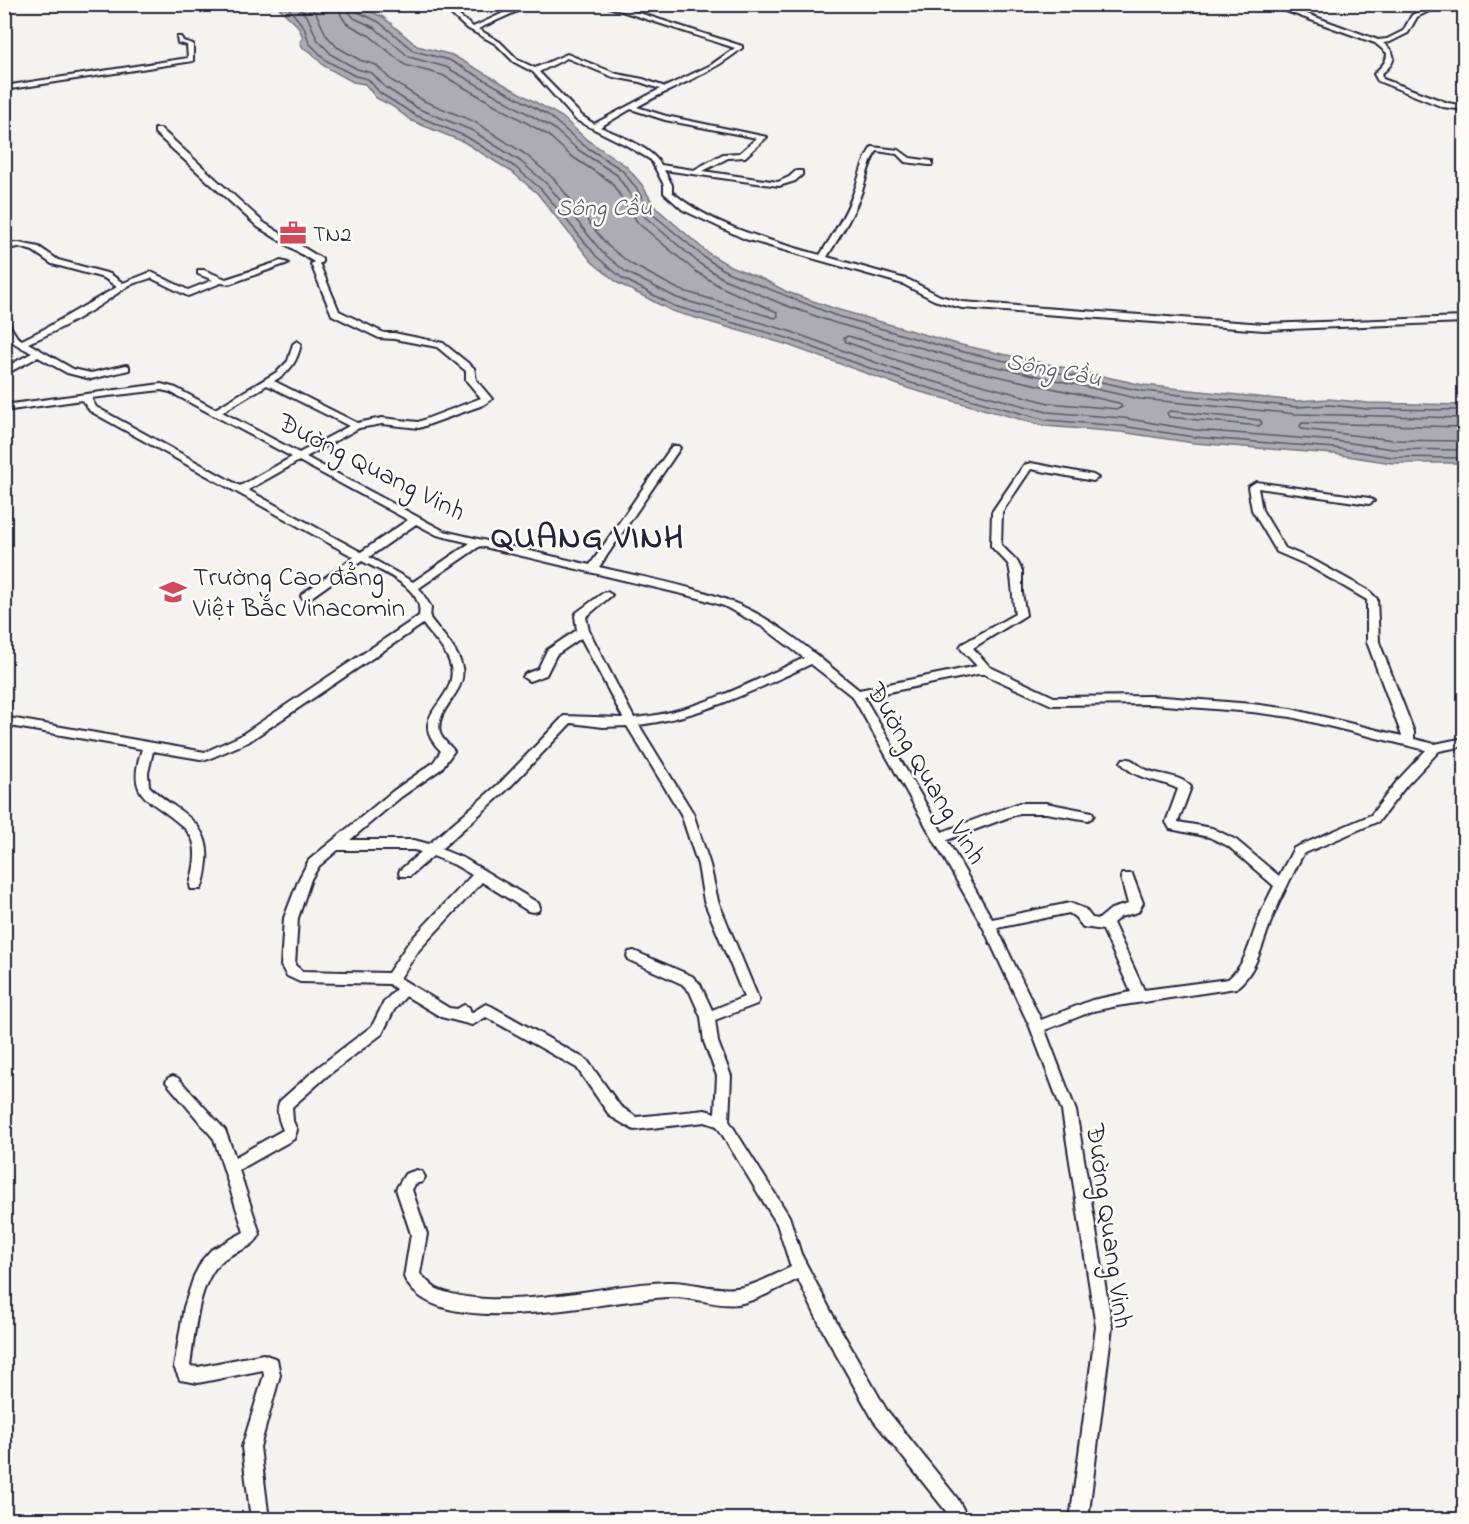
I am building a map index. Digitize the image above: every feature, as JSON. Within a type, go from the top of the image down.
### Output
[{"type":"street","points":[[480,4],[454,14],[473,29],[498,43],[516,61],[535,71],[569,109],[594,127],[629,143],[654,159],[660,166],[668,186],[668,193],[686,208],[748,237],[906,282],[937,298],[962,305],[1264,327],[1464,320]]},
{"type":"street","points":[[473,29],[518,9],[505,4]]},
{"type":"street","points":[[594,127],[718,64],[740,47],[603,4]]},
{"type":"street","points":[[1243,4],[1272,4],[1377,42],[1390,52],[1385,68],[1377,74],[1380,80],[1434,101],[1463,109]]},
{"type":"street","points":[[1377,42],[1389,41],[1406,32],[1414,16],[1428,7],[1440,4]]},
{"type":"street","points":[[4,88],[191,60],[190,44],[180,42],[179,38]]},
{"type":"street","points":[[535,71],[567,56],[615,76],[641,80],[665,89]]},
{"type":"street","points":[[631,107],[665,118],[763,138],[742,155],[726,156],[697,171]]},
{"type":"street","points":[[159,131],[261,225],[317,262],[335,314],[382,336],[394,336],[443,347],[471,370],[471,380],[487,399],[480,404],[426,424],[412,425],[381,421],[356,426],[240,490]]},
{"type":"street","points":[[822,258],[836,238],[858,191],[867,159],[875,149],[899,152],[908,160],[929,163]]},
{"type":"street","points":[[660,166],[779,184],[796,177],[799,173]]},
{"type":"street","points":[[4,247],[19,246],[36,249],[55,262],[107,276],[122,286]]},
{"type":"street","points":[[201,272],[220,280],[232,281],[284,263]]},
{"type":"street","points":[[21,343],[50,331],[122,286],[151,275],[188,293],[220,280]]},
{"type":"street","points":[[4,323],[9,333],[21,343],[82,375],[100,375],[126,368]]},
{"type":"street","points":[[216,412],[268,382],[292,362],[297,344]]},
{"type":"street","points":[[4,372],[38,353]]},
{"type":"street","points":[[268,382],[356,426]]},
{"type":"street","name":"Đường Quang Vinh","points":[[4,408],[161,387],[173,390],[441,533],[702,595],[728,604],[767,624],[857,694],[989,925],[1037,1027],[1070,1111],[1104,1327],[1079,1520]]},
{"type":"street","points":[[4,721],[199,756],[222,750],[244,739],[424,618],[426,608],[414,587],[93,409],[85,397]]},
{"type":"street","points":[[593,569],[675,448]]},
{"type":"street","points":[[1093,478],[1027,467],[997,512],[996,546],[1013,563],[1017,571],[1017,593],[1021,615],[966,647],[986,670],[1052,701],[1152,700],[1252,708],[1291,713],[1435,748],[1464,742]]},
{"type":"street","points":[[1369,501],[1256,485],[1253,488],[1257,510],[1281,550],[1311,563],[1372,599],[1373,642],[1407,732],[1408,741]]},
{"type":"street","points":[[306,596],[330,581],[360,556],[416,519]]},
{"type":"street","points":[[414,587],[477,543]]},
{"type":"street","points":[[607,595],[580,616],[583,631],[630,721],[689,818],[704,865],[711,901],[752,1000],[708,1017]]},
{"type":"street","points":[[424,618],[457,666],[458,677],[433,730],[437,739],[448,751],[437,766],[397,794],[314,863],[305,879],[291,918],[288,966],[292,972],[300,976],[392,979],[446,1012],[462,1013],[472,1019],[486,1010],[582,1064],[615,1111],[634,1124],[705,1116],[722,1121]]},
{"type":"street","points":[[529,677],[542,672],[551,653],[583,631]]},
{"type":"street","points":[[405,873],[529,762],[568,719],[616,723],[656,718],[686,711],[734,694],[812,659]]},
{"type":"street","points":[[857,694],[986,670]]},
{"type":"street","points":[[149,746],[142,766],[142,783],[145,791],[182,817],[196,830],[203,860],[196,885]]},
{"type":"street","points":[[1037,1027],[1092,1006],[1140,996],[1231,984],[1236,981],[1256,946],[1266,918],[1298,851],[1375,818],[1402,783],[1435,748]]},
{"type":"street","points":[[1127,762],[1140,772],[1173,781],[1185,787],[1172,822],[1174,826],[1212,833],[1232,843],[1281,885]]},
{"type":"street","points":[[939,838],[1019,808],[1046,808],[1088,814]]},
{"type":"street","points":[[337,845],[414,845],[432,850],[448,856],[533,907]]},
{"type":"street","points":[[392,979],[414,946],[479,876]]},
{"type":"street","points":[[989,925],[1070,908],[1080,913],[1094,926],[1101,925],[1116,913],[1133,908],[1136,903],[1127,878]]},
{"type":"street","points":[[1106,922],[1140,996]]},
{"type":"street","points":[[634,956],[692,983],[708,1017],[711,1042],[724,1076],[722,1121],[784,1221],[794,1256],[831,1329],[880,1415],[951,1504],[960,1520]]},
{"type":"street","points":[[231,1167],[289,1134],[285,1105],[322,1072],[377,1030],[389,1006],[405,988]]},
{"type":"street","points":[[173,1082],[220,1135],[252,1233],[250,1237],[216,1256],[210,1262],[191,1307],[182,1367],[186,1374],[198,1375],[263,1362],[271,1365],[272,1375],[251,1447],[260,1520]]},
{"type":"street","points":[[417,1177],[410,1179],[404,1189],[419,1234],[412,1277],[427,1294],[473,1306],[521,1306],[669,1289],[739,1296],[801,1270]]},
{"type":"water","name":"Sông Cầu","points":[[276,5],[356,5],[383,17],[417,46],[452,55],[562,117],[586,139],[626,166],[642,185],[655,207],[708,253],[730,266],[787,292],[836,309],[957,344],[1143,385],[1297,401],[1329,399],[1368,403],[1464,405],[1464,463],[1392,463],[1334,454],[1194,443],[1121,432],[1045,426],[910,389],[785,344],[672,311],[618,283],[592,262],[537,193],[512,172],[464,142],[412,121],[392,106],[376,98],[365,84],[353,82],[324,66],[311,52],[303,48],[300,42],[303,37],[297,25]]},
{"type":"place","name":"TN2","points":[[293,233]]},
{"type":"place","name":"Trường Cao đẳng Việt Bắc Vinacomin","points":[[173,592]]},
{"type":"district","name":"QUANG VINH","points":[[588,535]]}]
